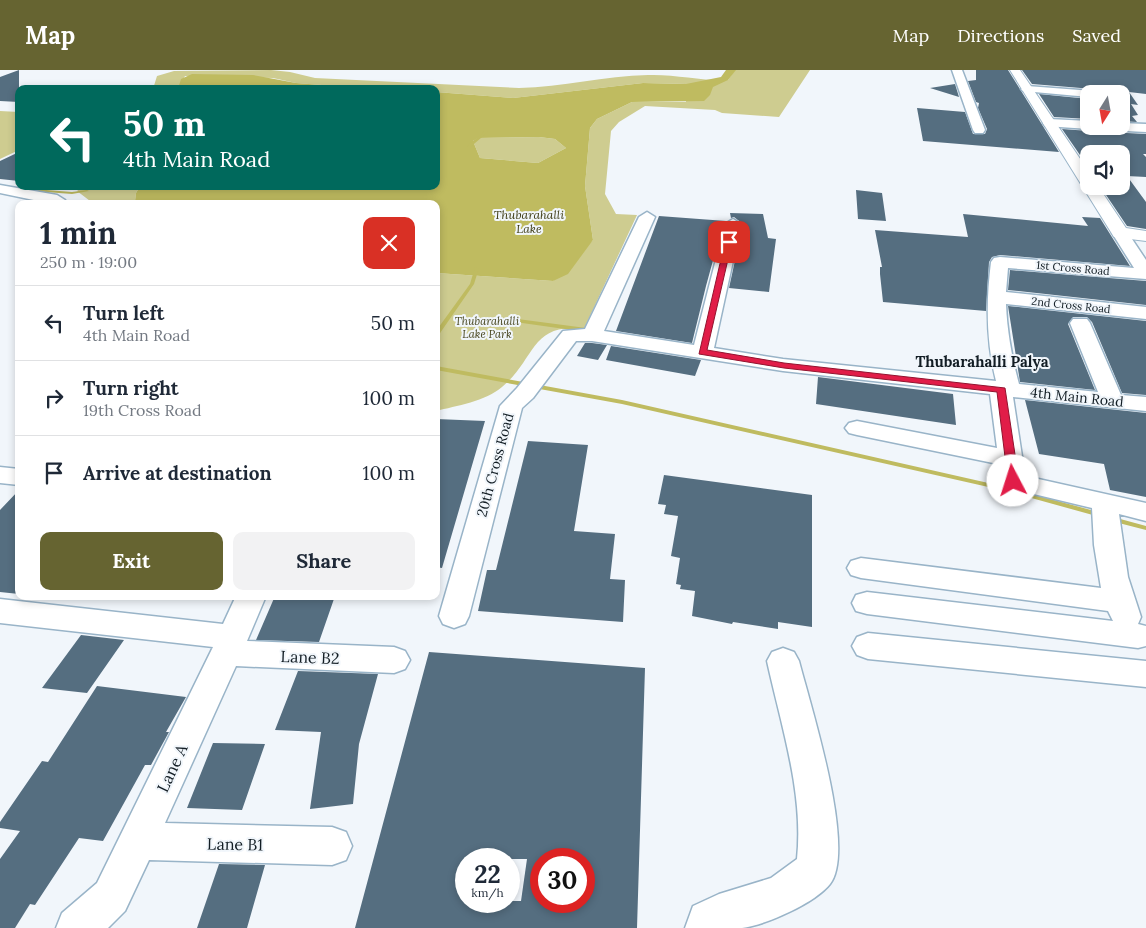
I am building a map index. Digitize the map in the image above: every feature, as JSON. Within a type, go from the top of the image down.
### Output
[{"type":"street","points":[[957,70],[979,130]]},
{"type":"street","points":[[1015,70],[1080,171]]},
{"type":"street","points":[[1027,89],[1080,93]]},
{"type":"street","points":[[1049,123],[1080,125]]},
{"type":"street","points":[[1130,133],[1144,137]]},
{"type":"street","points":[[0,189],[57,200]]},
{"type":"street","points":[[7,204],[27,193]]},
{"type":"street","points":[[1095,195],[1146,274]]},
{"type":"street","points":[[592,335],[647,217]]},
{"type":"street","points":[[702,352],[733,224]]},
{"type":"street","points":[[1120,233],[1146,236]]},
{"type":"street","name":"1st Cross Road","points":[[996,297],[1000,262],[1146,274]]},
{"type":"street","points":[[996,297],[1013,481],[1106,512],[1146,512]]},
{"type":"street","name":"2nd Cross Road","points":[[996,297],[1146,313]]},
{"type":"street","points":[[1080,323],[1112,400]]},
{"type":"street","name":"20th Cross Road","points":[[454,616],[511,406],[534,381],[570,335],[592,335]]},
{"type":"street","name":"4th Main Road","points":[[592,335],[784,366],[1146,404]]},
{"type":"street","points":[[857,428],[1011,459]]},
{"type":"street","points":[[0,475],[15,477]]},
{"type":"street","points":[[1106,512],[1117,602],[1142,643]]},
{"type":"street","points":[[860,568],[1117,602]]},
{"type":"street","name":"Lane A","points":[[77,928],[111,897],[230,645],[248,600]]},
{"type":"street","points":[[868,604],[1142,643]]},
{"type":"street","name":"Lane B2","points":[[0,612],[230,645],[394,660]]},
{"type":"street","points":[[868,646],[1146,674]]},
{"type":"street","points":[[706,928],[708,921],[718,915],[782,895],[816,870],[819,836],[815,796],[783,661]]},
{"type":"street","name":"Lane B1","points":[[137,841],[332,846]]},
{"type":"green space","name":"Thubarahalli Lake Park","points":[[271,70],[315,78],[519,88],[632,76],[658,75],[728,80],[735,70],[810,70],[779,117],[722,113],[715,110],[645,106],[619,122],[611,131],[605,194],[616,214],[637,215],[584,329],[566,328],[553,331],[543,337],[513,376],[495,392],[471,402],[440,410],[440,273],[553,281],[593,240],[585,186],[590,128],[597,119],[632,102],[686,102],[686,84],[643,83],[513,98],[440,92],[440,85],[322,85],[296,83],[273,78],[185,76],[180,85],[154,85],[157,76],[174,71]]},
{"type":"green space","points":[[0,111],[15,112],[15,152],[0,159]]},
{"type":"green space","points":[[539,137],[555,139],[566,148],[538,163],[480,158],[473,141],[478,138]]},
{"type":"green space","points":[[138,190],[135,200],[89,200],[77,191]]},
{"type":"water","name":"Thubarahalli Lake","points":[[726,70],[736,70],[728,80],[713,87],[710,95],[704,101],[632,102],[597,119],[590,128],[585,186],[593,240],[568,274],[553,281],[440,273],[440,200],[135,200],[138,190],[440,190],[440,92],[513,98],[643,83],[686,84],[721,77]],"holes":[[[539,137],[555,139],[566,148],[538,163],[480,158],[473,141],[478,138]]]},
{"type":"water","points":[[192,74],[253,75],[296,83],[322,85],[179,85],[181,79]]},
{"type":"building","points":[[19,70],[19,85],[15,85],[15,102],[0,101],[0,77]]},
{"type":"building","points":[[976,70],[1008,70],[1059,152],[923,141],[917,108],[965,112],[973,134],[985,134],[987,129],[978,108],[979,103],[976,102],[968,81],[976,80]]},
{"type":"building","points":[[1022,70],[1146,70],[1146,94],[1130,92],[1130,85],[1080,85],[1080,88],[1032,84]]},
{"type":"building","points":[[955,84],[959,97],[930,88]]},
{"type":"building","points":[[1130,93],[1138,105],[1131,104],[1138,115],[1132,116],[1137,122],[1130,122]]},
{"type":"building","points":[[1039,94],[1080,98],[1080,118],[1054,117]]},
{"type":"building","points":[[1062,129],[1080,130],[1080,135],[1146,134],[1146,154],[1143,154],[1146,157],[1146,177],[1130,176],[1130,145],[1080,145],[1080,155]]},
{"type":"building","points":[[15,154],[15,181],[0,179],[0,161]]},
{"type":"building","points":[[1130,180],[1146,202],[1146,229],[1127,226],[1106,195],[1130,195]]},
{"type":"building","points":[[856,190],[882,193],[886,221],[858,219]]},
{"type":"building","points":[[730,213],[763,214],[768,238],[776,239],[769,292],[729,288],[743,224],[734,217],[731,218]]},
{"type":"building","points":[[963,214],[1088,226],[1082,217],[1100,218],[1130,266],[1000,255],[992,257],[989,262],[986,311],[883,302],[880,274],[880,267],[882,267],[875,230],[968,237]]},
{"type":"building","points":[[659,216],[726,221],[723,224],[692,343],[616,331]]},
{"type":"building","points":[[1010,270],[1146,281],[1146,305],[1008,290]]},
{"type":"building","points":[[1008,306],[1146,321],[1146,395],[1122,393],[1092,322],[1087,317],[1073,317],[1068,324],[1095,390],[1020,382]]},
{"type":"building","points":[[585,343],[607,345],[598,360],[577,356]]},
{"type":"building","points":[[611,346],[701,360],[695,376],[606,360]]},
{"type":"building","points":[[818,377],[953,394],[956,425],[816,404]]},
{"type":"building","points":[[1025,400],[1146,413],[1146,497],[1110,490],[1104,464],[1039,454]]},
{"type":"building","points":[[440,419],[485,421],[442,568],[440,568]]},
{"type":"building","points":[[528,441],[588,445],[574,531],[615,534],[610,579],[625,580],[623,622],[478,611],[487,570],[496,570]]},
{"type":"building","points":[[664,475],[812,495],[812,627],[778,622],[778,629],[733,622],[732,624],[692,616],[695,591],[680,589],[681,585],[676,584],[680,558],[671,556],[678,516],[664,514],[666,505],[658,504]]},
{"type":"building","points":[[15,494],[15,594],[0,592],[0,510]]},
{"type":"building","points":[[273,600],[334,600],[319,642],[256,640]]},
{"type":"building","points":[[81,635],[124,640],[87,693],[42,688]]},
{"type":"building","points":[[429,652],[645,668],[637,928],[355,928]]},
{"type":"building","points":[[298,671],[378,674],[359,744],[353,804],[310,809],[321,732],[275,730]]},
{"type":"building","points":[[97,686],[186,697],[166,732],[169,732],[151,765],[145,765],[103,841],[79,838],[35,905],[30,904],[15,928],[0,928],[0,859],[20,831],[0,828],[0,822],[42,761],[48,762]]},
{"type":"building","points":[[213,743],[265,744],[242,810],[187,808]]},
{"type":"building","points":[[219,864],[265,865],[247,928],[197,928]]},
{"type":"waterway","points":[[467,148],[486,132]]},
{"type":"waterway","points":[[34,190],[72,193],[87,191]]},
{"type":"waterway","points":[[440,329],[472,284],[477,268]]},
{"type":"waterway","points":[[510,320],[586,330]]},
{"type":"waterway","points":[[440,369],[622,402],[1006,489],[1100,515]]},
{"type":"waterway","points":[[1113,519],[1146,528]]},
{"type":"district","name":"Thubarahalli Palya","points":[[982,361]]},
{"type":"route","points":[[729,242],[702,352],[784,366],[1001,390],[1013,481]]}]
